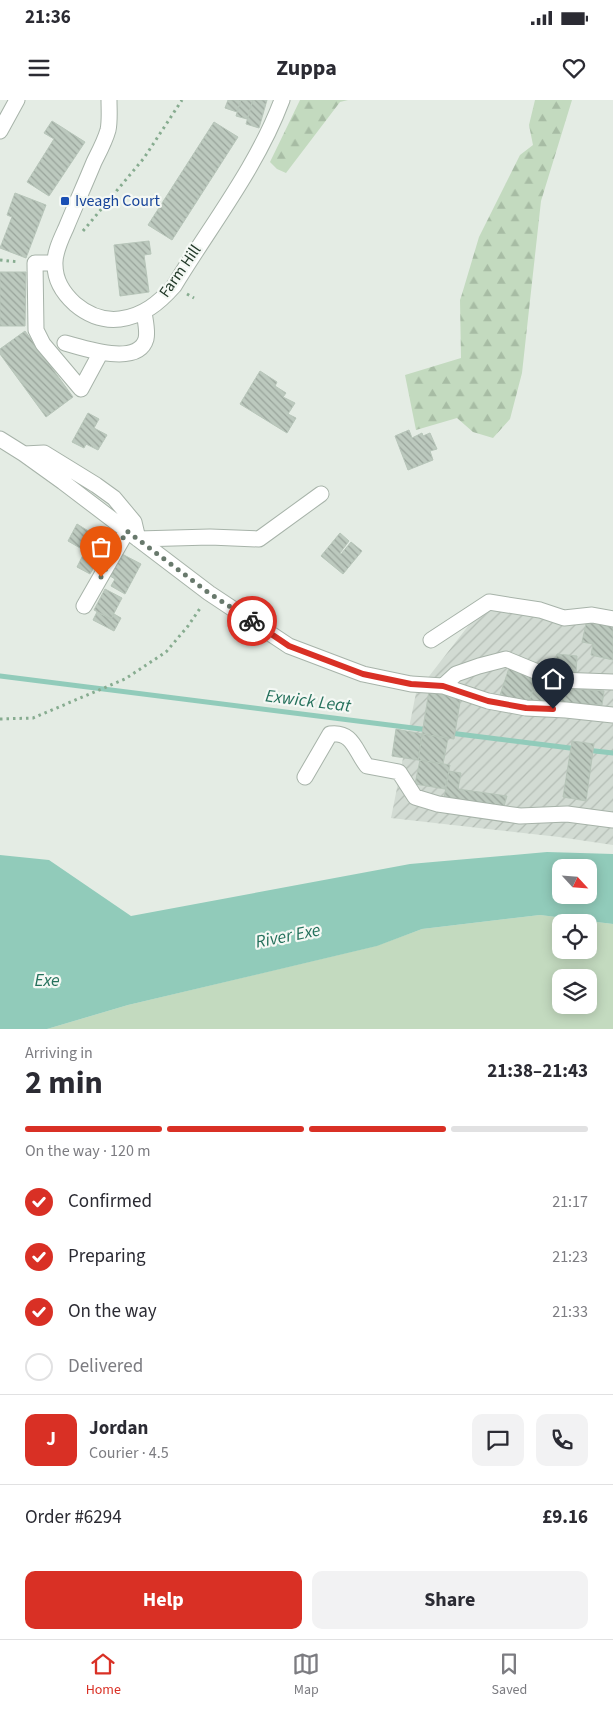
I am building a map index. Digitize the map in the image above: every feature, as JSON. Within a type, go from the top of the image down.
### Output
[{"type":"street","points":[[2,123],[17,100]]},
{"type":"street","points":[[101,352],[81,388],[43,344],[36,330],[34,263],[54,262],[61,240],[108,130],[109,100]]},
{"type":"street","name":"Farm Hill","points":[[54,262],[61,286],[66,295],[83,311],[93,316],[110,320],[135,316],[144,312],[163,298],[174,286],[243,178],[269,132],[282,100]]},
{"type":"street","points":[[64,343],[101,352],[136,352],[146,340],[147,332],[144,312]]},
{"type":"street","points":[[0,439],[24,454],[209,593],[289,646],[363,674],[411,684],[443,686],[488,701],[526,708],[613,715]]},
{"type":"street","points":[[133,535],[259,539],[322,494]]},
{"type":"street","points":[[84,606],[133,535]]},
{"type":"street","points":[[431,640],[489,602],[540,610],[564,618],[592,615],[613,619]]},
{"type":"street","points":[[443,686],[456,674],[506,659],[557,680],[613,682]]},
{"type":"street","points":[[305,777],[325,740],[330,734],[337,733],[345,735],[352,742],[358,755],[367,766],[398,772],[415,797],[438,804],[520,816],[567,814],[613,820]]},
{"type":"path","points":[[61,240],[74,242],[144,158],[182,100]]},
{"type":"path","points":[[0,260],[34,263]]},
{"type":"path","points":[[0,719],[33,718],[125,679],[166,652],[188,626],[209,593]]},
{"type":"shaded area","points":[[486,603],[613,617],[613,845],[391,818],[416,693]]},
{"type":"green space","points":[[300,100],[348,100],[340,102],[286,173],[277,169],[270,162]]},
{"type":"green space","points":[[535,100],[572,100],[541,201],[522,373],[510,419],[493,438],[473,432],[457,418],[416,430],[405,375],[461,358],[460,300],[479,237],[520,155],[533,145],[529,125]]},
{"type":"green space","points":[[540,915],[552,916],[552,959],[597,959],[597,922],[613,924],[613,1029],[47,1029],[128,1005],[376,946],[422,929]]},
{"type":"water","name":"Exe","points":[[547,852],[613,854],[613,924],[597,922],[597,914],[552,914],[552,916],[540,915],[422,929],[377,946],[128,1005],[47,1029],[0,1029],[0,855],[49,860],[131,916],[410,864]]},
{"type":"building","points":[[228,100],[241,100],[237,112],[225,108]]},
{"type":"building","points":[[241,100],[253,100],[247,119],[236,116]]},
{"type":"building","points":[[253,100],[267,100],[259,128],[246,124]]},
{"type":"building","points":[[52,121],[85,142],[49,196],[27,182],[54,139],[44,133]]},
{"type":"building","points":[[214,122],[238,137],[172,240],[148,225]]},
{"type":"building","points":[[15,193],[46,205],[26,258],[0,248],[12,217],[7,215]]},
{"type":"building","points":[[149,241],[151,254],[144,255],[149,292],[120,296],[114,245]]},
{"type":"building","points":[[0,272],[26,272],[25,326],[0,326]]},
{"type":"building","points":[[25,331],[73,397],[46,417],[0,354],[0,349]]},
{"type":"building","points":[[260,371],[277,382],[275,386],[286,393],[283,397],[295,403],[288,414],[296,418],[287,433],[240,404]]},
{"type":"building","points":[[88,413],[99,419],[94,428],[107,435],[98,450],[86,444],[84,448],[72,442]]},
{"type":"building","points":[[409,430],[412,438],[422,433],[423,436],[430,433],[437,449],[430,451],[433,460],[408,470],[395,436]]},
{"type":"building","points":[[77,524],[108,543],[99,559],[68,541]]},
{"type":"building","points":[[340,533],[349,541],[341,554],[351,542],[362,551],[343,574],[321,556]]},
{"type":"building","points":[[85,551],[99,559],[90,574],[77,567]]},
{"type":"building","points":[[122,554],[141,564],[125,594],[111,586],[115,579],[110,576]]},
{"type":"building","points":[[105,589],[122,598],[111,619],[94,610]]},
{"type":"building","points":[[97,612],[111,619],[114,614],[121,618],[114,631],[93,620]]},
{"type":"building","points":[[587,619],[613,624],[613,660],[591,655],[593,644],[582,642]]},
{"type":"building","points":[[557,654],[577,656],[576,674],[555,672]]},
{"type":"building","points":[[510,665],[538,675],[529,701],[499,698]]},
{"type":"building","points":[[534,686],[604,691],[602,705],[529,701]]},
{"type":"building","points":[[429,691],[461,696],[454,739],[422,734]]},
{"type":"building","points":[[396,729],[422,734],[418,760],[392,756]]},
{"type":"building","points":[[422,734],[448,738],[443,764],[418,760]]},
{"type":"building","points":[[572,741],[594,744],[586,801],[563,797]]},
{"type":"building","points":[[420,760],[450,765],[445,789],[415,784]]},
{"type":"building","points":[[449,771],[461,773],[458,789],[507,796],[504,806],[444,798]]},
{"type":"waterway","name":"Exwick Leat","points":[[0,676],[429,730]]},
{"type":"waterway","name":"Exwick Leat","points":[[450,733],[578,749]]},
{"type":"waterway","name":"Exwick Leat","points":[[586,750],[613,753]]},
{"type":"way so far","points":[[101,577],[127,531],[209,593],[252,621]]},
{"type":"place","name":"Iveagh Court","points":[[65,201]]},
{"type":"route","points":[[252,621],[289,646],[363,674],[411,684],[443,686],[488,701],[526,708],[553,709]]},
{"type":"water label","name":"River Exe","points":[[288,936]]}]
